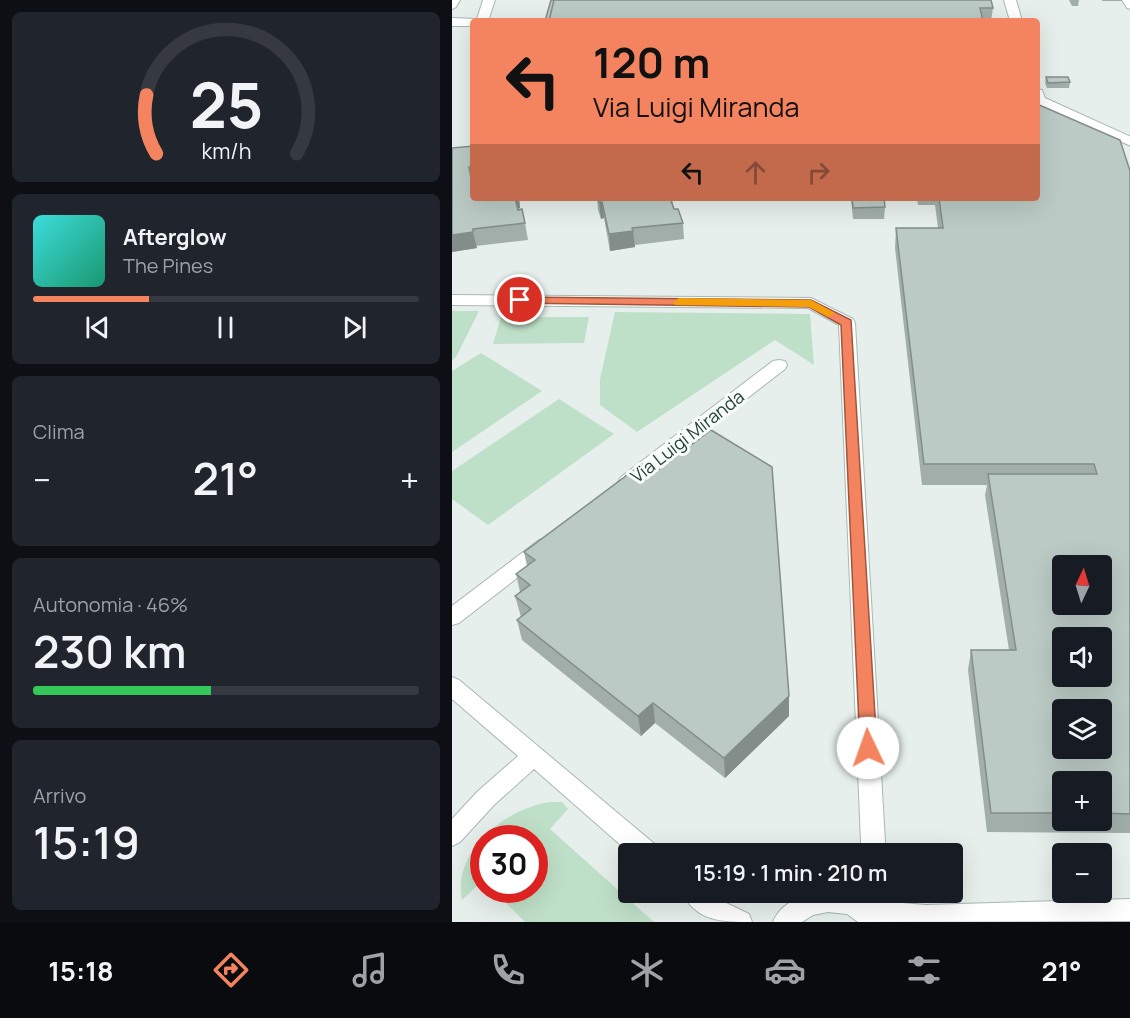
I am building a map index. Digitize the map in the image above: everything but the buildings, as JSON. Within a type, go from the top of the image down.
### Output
[{"type":"street","points":[[452,5],[454,0]]},
{"type":"street","points":[[483,18],[489,0]]},
{"type":"street","points":[[1010,0],[1015,18]]},
{"type":"street","points":[[1128,0],[1130,6]]},
{"type":"street","points":[[452,22],[470,22]]},
{"type":"street","points":[[1040,100],[1130,142]]},
{"type":"street","points":[[452,300],[811,303],[847,323],[873,843]]},
{"type":"street","name":"Via Luigi Miranda","points":[[611,494],[779,365]]},
{"type":"street","points":[[452,617],[564,530]]},
{"type":"street","points":[[452,686],[636,843]]},
{"type":"street","points":[[452,835],[486,798],[534,755]]},
{"type":"street","points":[[706,903],[713,909],[740,922]]},
{"type":"street","points":[[785,922],[797,910],[811,903]]},
{"type":"street","points":[[853,903],[870,917],[1007,918],[1130,910]]},
{"type":"green space","points":[[452,311],[479,311],[456,357],[452,360]]},
{"type":"green space","points":[[615,312],[810,314],[814,365],[775,340],[637,432],[600,405],[600,379]]},
{"type":"green space","points":[[501,317],[589,317],[584,343],[493,344]]},
{"type":"green space","points":[[481,353],[542,391],[452,452],[452,371]]},
{"type":"green space","points":[[559,399],[614,434],[488,525],[452,499],[452,471]]},
{"type":"green space","points":[[562,802],[568,809],[550,829],[618,890],[618,903],[633,903],[654,922],[525,922],[506,903],[548,903],[548,825],[498,825],[516,813],[533,806]]},
{"type":"green space","points":[[470,856],[470,892],[462,900],[461,882],[465,865]]},
{"type":"slow traffic","points":[[679,302],[811,303],[828,313]]},
{"type":"route","points":[[520,300],[811,303],[847,323],[868,748]]}]
